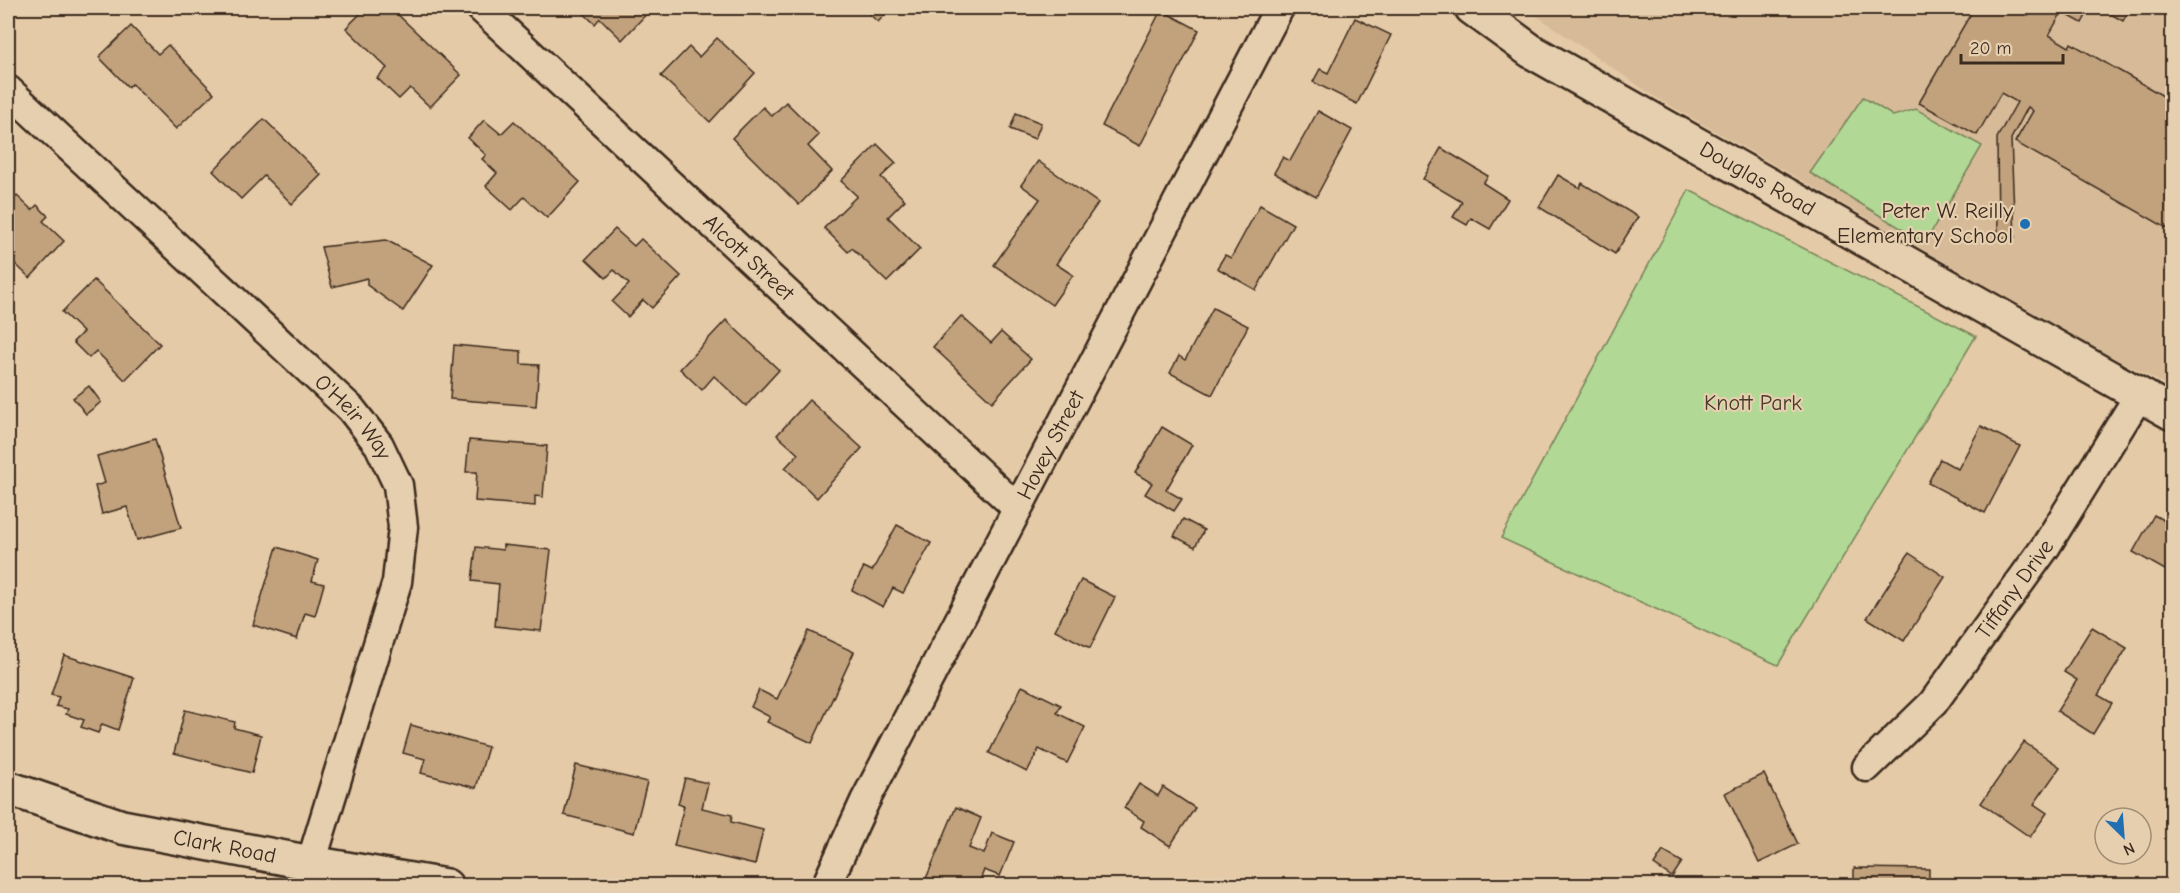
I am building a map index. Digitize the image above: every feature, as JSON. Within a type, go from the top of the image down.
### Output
[{"type":"street","name":"Alcott Street","points":[[481,8],[1017,508]]},
{"type":"street","name":"Hovey Street","points":[[826,885],[866,801],[1017,508],[1279,8]]},
{"type":"street","name":"Douglas Road","points":[[1472,8],[1531,51],[2172,413]]},
{"type":"street","name":"O'Heir Way","points":[[8,90],[351,409],[379,445],[398,485],[403,527],[397,582],[311,863]]},
{"type":"street","name":"Tiffany Drive","points":[[1867,767],[1933,703],[2046,546],[2140,394]]},
{"type":"street","name":"Clark Road","points":[[8,788],[122,827],[311,863],[446,885]]},
{"type":"shaded area","name":"Peter W. Reilly Elementary School","points":[[1525,8],[2172,8],[2172,388],[2101,351],[1655,97]]},
{"type":"green space","points":[[1863,97],[1893,116],[1916,109],[1982,146],[1925,243],[1810,173]]},
{"type":"green space","name":"Knott Park","points":[[1689,190],[1976,336],[1778,665],[1501,538]]},
{"type":"building","points":[[366,8],[391,8],[461,75],[430,107],[410,88],[399,99],[377,78],[387,68],[346,28]]},
{"type":"building","points":[[578,8],[651,9],[622,40],[600,18],[595,24]]},
{"type":"building","points":[[863,8],[891,8],[878,22]]},
{"type":"building","points":[[1974,8],[2030,8],[2038,12],[2041,8],[2090,8],[2082,23],[2062,12],[2049,35],[2069,47],[2071,43],[2172,101],[2172,231],[2015,142],[2033,111],[2028,107],[2011,139],[2015,237],[1998,238],[1997,138],[2017,102],[2001,93],[1977,135],[1919,103]]},
{"type":"building","points":[[2100,8],[2130,8],[2123,21]]},
{"type":"building","points":[[1161,10],[1199,30],[1140,146],[1102,126]]},
{"type":"building","points":[[1355,18],[1391,35],[1357,104],[1313,82],[1320,69],[1328,73]]},
{"type":"building","points":[[131,26],[158,54],[168,45],[214,93],[176,129],[132,84],[128,87],[99,57]]},
{"type":"building","points":[[717,38],[755,73],[710,122],[661,76],[689,47],[699,57]]},
{"type":"building","points":[[786,102],[819,135],[808,146],[832,171],[799,205],[732,138],[763,107],[772,116]]},
{"type":"building","points":[[1318,111],[1352,130],[1316,197],[1274,173],[1283,157],[1290,161]]},
{"type":"building","points":[[1016,113],[1041,123],[1035,139],[1010,129]]},
{"type":"building","points":[[264,119],[321,175],[292,204],[264,176],[241,199],[213,171]]},
{"type":"building","points":[[484,120],[501,134],[514,121],[580,182],[547,218],[524,197],[512,210],[486,186],[497,173],[482,159],[486,155],[468,138]]},
{"type":"building","points":[[877,144],[896,163],[881,177],[905,200],[888,217],[920,249],[887,282],[852,248],[848,252],[824,228],[857,196],[841,181]]},
{"type":"building","points":[[1441,148],[1488,176],[1483,183],[1508,199],[1490,229],[1471,218],[1467,225],[1453,217],[1462,202],[1423,179]]},
{"type":"building","points":[[1038,161],[1098,203],[1056,264],[1073,275],[1052,305],[994,265],[1040,199],[1021,185]]},
{"type":"building","points":[[1558,175],[1580,188],[1582,183],[1638,217],[1615,254],[1539,207]]},
{"type":"building","points":[[8,194],[14,199],[17,196],[32,210],[37,205],[48,216],[43,221],[64,241],[30,278],[8,257]]},
{"type":"building","points":[[1260,205],[1293,224],[1256,290],[1217,268],[1225,255],[1231,258]]},
{"type":"building","points":[[615,229],[634,246],[641,239],[681,276],[652,308],[643,300],[628,317],[612,302],[629,284],[614,270],[606,278],[586,259]]},
{"type":"building","points":[[386,240],[433,265],[403,311],[367,285],[367,278],[332,287],[321,247]]},
{"type":"building","points":[[94,280],[160,344],[125,380],[96,351],[89,358],[73,342],[83,332],[62,312]]},
{"type":"building","points":[[1213,308],[1248,326],[1212,395],[1170,373],[1179,356],[1185,360]]},
{"type":"building","points":[[961,316],[991,343],[1001,332],[1031,359],[992,402],[933,347]]},
{"type":"building","points":[[726,320],[779,370],[746,406],[714,376],[702,390],[680,369]]},
{"type":"building","points":[[454,345],[521,351],[521,364],[539,365],[536,406],[450,399]]},
{"type":"building","points":[[89,386],[101,402],[86,414],[73,398]]},
{"type":"building","points":[[809,400],[862,448],[817,498],[785,468],[798,454],[777,435]]},
{"type":"building","points":[[1981,426],[2020,446],[1985,513],[1928,483],[1940,459],[1958,469]]},
{"type":"building","points":[[1162,427],[1192,445],[1166,490],[1182,499],[1174,511],[1145,494],[1152,483],[1135,473]]},
{"type":"building","points":[[155,439],[181,528],[137,540],[127,507],[102,514],[95,486],[105,483],[97,456]]},
{"type":"building","points":[[469,440],[547,446],[543,497],[535,496],[535,506],[475,501],[477,472],[466,472]]},
{"type":"building","points":[[2154,515],[2172,525],[2172,574],[2133,552]]},
{"type":"building","points":[[1183,519],[1204,530],[1195,547],[1174,536]]},
{"type":"building","points":[[897,525],[931,543],[903,593],[893,588],[883,607],[852,590],[864,567],[872,571]]},
{"type":"building","points":[[503,545],[551,550],[541,631],[495,626],[499,584],[472,581],[476,547],[503,550]]},
{"type":"building","points":[[277,547],[318,560],[312,581],[324,584],[315,616],[305,613],[297,639],[253,625]]},
{"type":"building","points":[[1909,553],[1945,577],[1904,641],[1867,618]]},
{"type":"building","points":[[1081,580],[1115,597],[1090,648],[1055,630]]},
{"type":"building","points":[[2092,627],[2127,648],[2098,695],[2112,703],[2093,734],[2057,711],[2077,680],[2064,672]]},
{"type":"building","points":[[809,631],[854,652],[812,743],[767,722],[770,717],[751,707],[759,690],[777,699]]},
{"type":"building","points":[[64,655],[134,678],[118,730],[102,724],[98,733],[81,727],[84,720],[66,714],[68,709],[56,706],[59,697],[51,695]]},
{"type":"building","points":[[1022,686],[1061,705],[1057,713],[1085,727],[1067,763],[1039,749],[1027,772],[989,753]]},
{"type":"building","points":[[185,710],[235,722],[234,728],[261,735],[252,773],[174,753]]},
{"type":"building","points":[[411,725],[488,747],[476,788],[421,773],[425,759],[403,753]]},
{"type":"building","points":[[2024,742],[2060,767],[2034,804],[2047,813],[2030,837],[1981,803]]},
{"type":"building","points":[[576,765],[647,782],[634,833],[564,815]]},
{"type":"building","points":[[1764,774],[1798,844],[1759,863],[1725,793]]},
{"type":"building","points":[[685,778],[708,783],[702,808],[732,815],[731,822],[763,830],[755,865],[674,846],[684,806],[678,804]]},
{"type":"building","points":[[1139,784],[1158,796],[1163,787],[1195,808],[1170,846],[1141,827],[1144,821],[1124,808]]},
{"type":"building","points":[[956,807],[981,818],[969,848],[984,854],[992,833],[1014,842],[1000,876],[984,870],[978,886],[936,886],[925,881]]},
{"type":"building","points":[[1663,851],[1682,862],[1672,877],[1654,865]]},
{"type":"building","points":[[1854,868],[1929,869],[1929,886],[1854,886]]},
{"type":"place","name":"Peter W. Reilly Elementary School","points":[[2025,224]]}]
